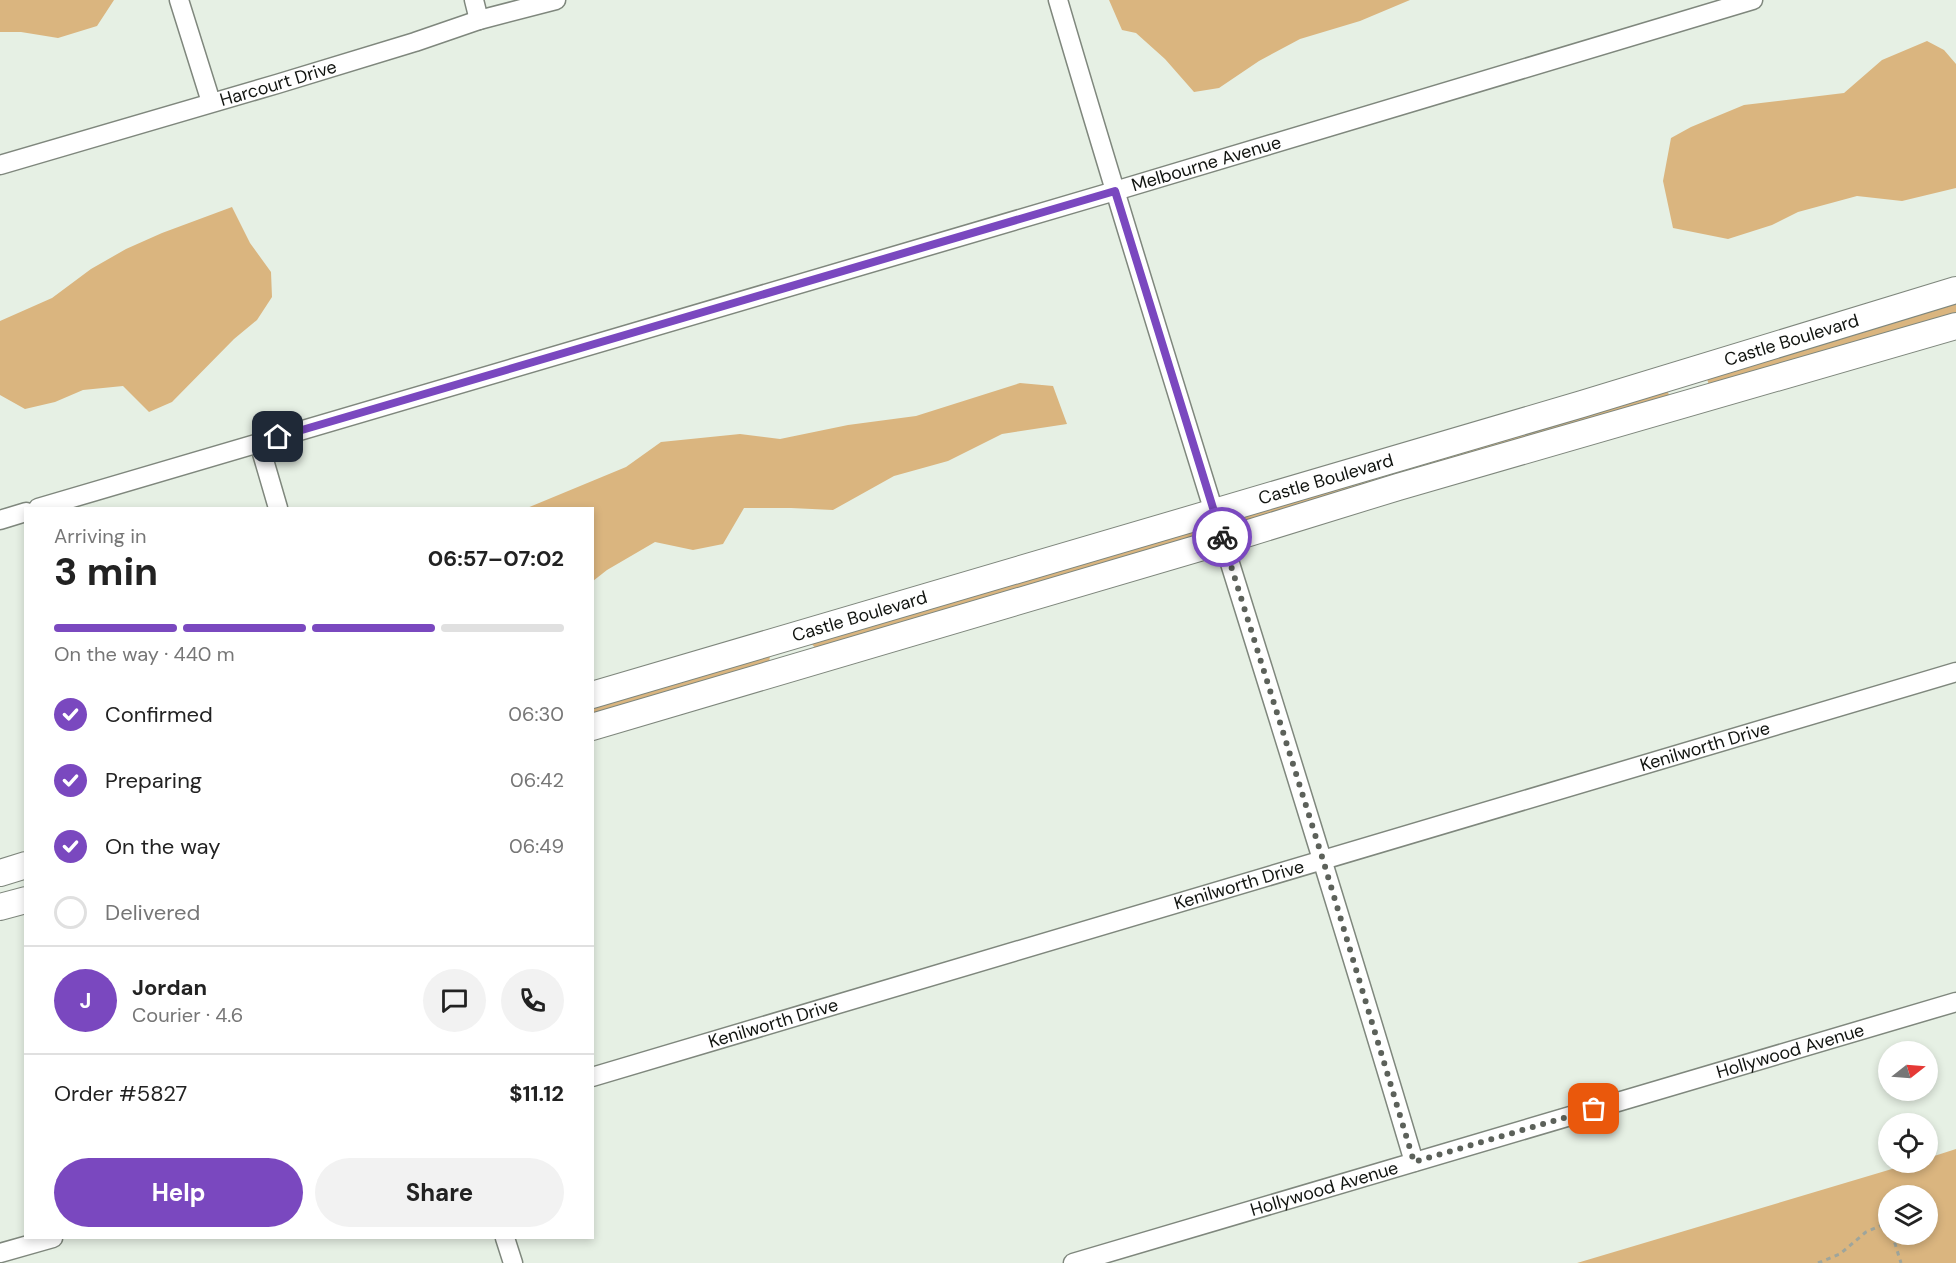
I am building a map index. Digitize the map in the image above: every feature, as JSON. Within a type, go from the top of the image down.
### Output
[{"type":"street","points":[[179,0],[211,102]]},
{"type":"street","points":[[474,0],[479,20]]},
{"type":"street","name":"Harcourt Drive","points":[[0,165],[277,84],[479,20],[556,0]]},
{"type":"street","points":[[1058,0],[1414,1162]]},
{"type":"street","name":"Melbourne Avenue","points":[[41,507],[1115,191],[1753,0]]},
{"type":"street","name":"Castle Boulevard","points":[[594,694],[1956,290]]},
{"type":"street","name":"Castle Boulevard","points":[[594,726],[1410,484],[1956,326]]},
{"type":"street","points":[[1689,371],[1698,400]]},
{"type":"street","points":[[259,443],[278,507]]},
{"type":"street","points":[[0,520],[24,513]]},
{"type":"street","points":[[789,638],[798,666]]},
{"type":"street","name":"Kenilworth Drive","points":[[594,1076],[1956,672]]},
{"type":"street","points":[[0,873],[24,866]]},
{"type":"street","points":[[0,907],[24,901]]},
{"type":"street","name":"Hollywood Avenue","points":[[1073,1263],[1956,1002]]},
{"type":"street","points":[[0,1253],[49,1239]]},
{"type":"street","points":[[504,1239],[513,1263]]},
{"type":"path","points":[[1818,1263],[1840,1254],[1866,1232],[1878,1228]]},
{"type":"path","points":[[1896,1245],[1902,1263]]},
{"type":"shaded area","points":[[0,0],[114,0],[97,26],[58,38],[21,32],[0,32]]},
{"type":"shaded area","points":[[1109,0],[1410,0],[1360,21],[1300,39],[1259,61],[1219,88],[1194,92],[1165,59],[1136,33],[1122,30]]},
{"type":"shaded area","points":[[1927,41],[1944,50],[1956,64],[1956,188],[1902,201],[1857,196],[1798,212],[1772,225],[1728,239],[1673,228],[1663,181],[1671,138],[1744,105],[1844,93],[1882,60]]},
{"type":"shaded area","points":[[232,207],[250,243],[271,272],[272,297],[257,320],[234,339],[172,402],[149,412],[123,386],[83,390],[55,402],[25,409],[0,395],[0,321],[52,298],[91,269],[126,249]]},
{"type":"shaded area","points":[[1956,299],[1956,314],[1709,385],[1707,379]]},
{"type":"shaded area","points":[[1020,383],[1053,386],[1067,424],[1002,434],[948,461],[894,476],[833,510],[744,508],[723,544],[693,550],[655,542],[594,580],[594,507],[529,507],[626,467],[661,442],[740,434],[780,439],[848,425],[916,416]]},
{"type":"shaded area","points":[[1666,388],[1670,397],[1241,525],[1238,514]]},
{"type":"shaded area","points":[[1198,529],[1198,536],[817,650],[811,643]]},
{"type":"shaded area","points":[[770,656],[769,663],[594,717],[594,701]]},
{"type":"shaded area","points":[[1956,1149],[1956,1263],[1577,1263],[1878,1173],[1938,1173],[1938,1155]]},
{"type":"way so far","points":[[1222,537],[1414,1162],[1594,1109]]},
{"type":"route","points":[[278,437],[1115,191],[1222,537]]}]
